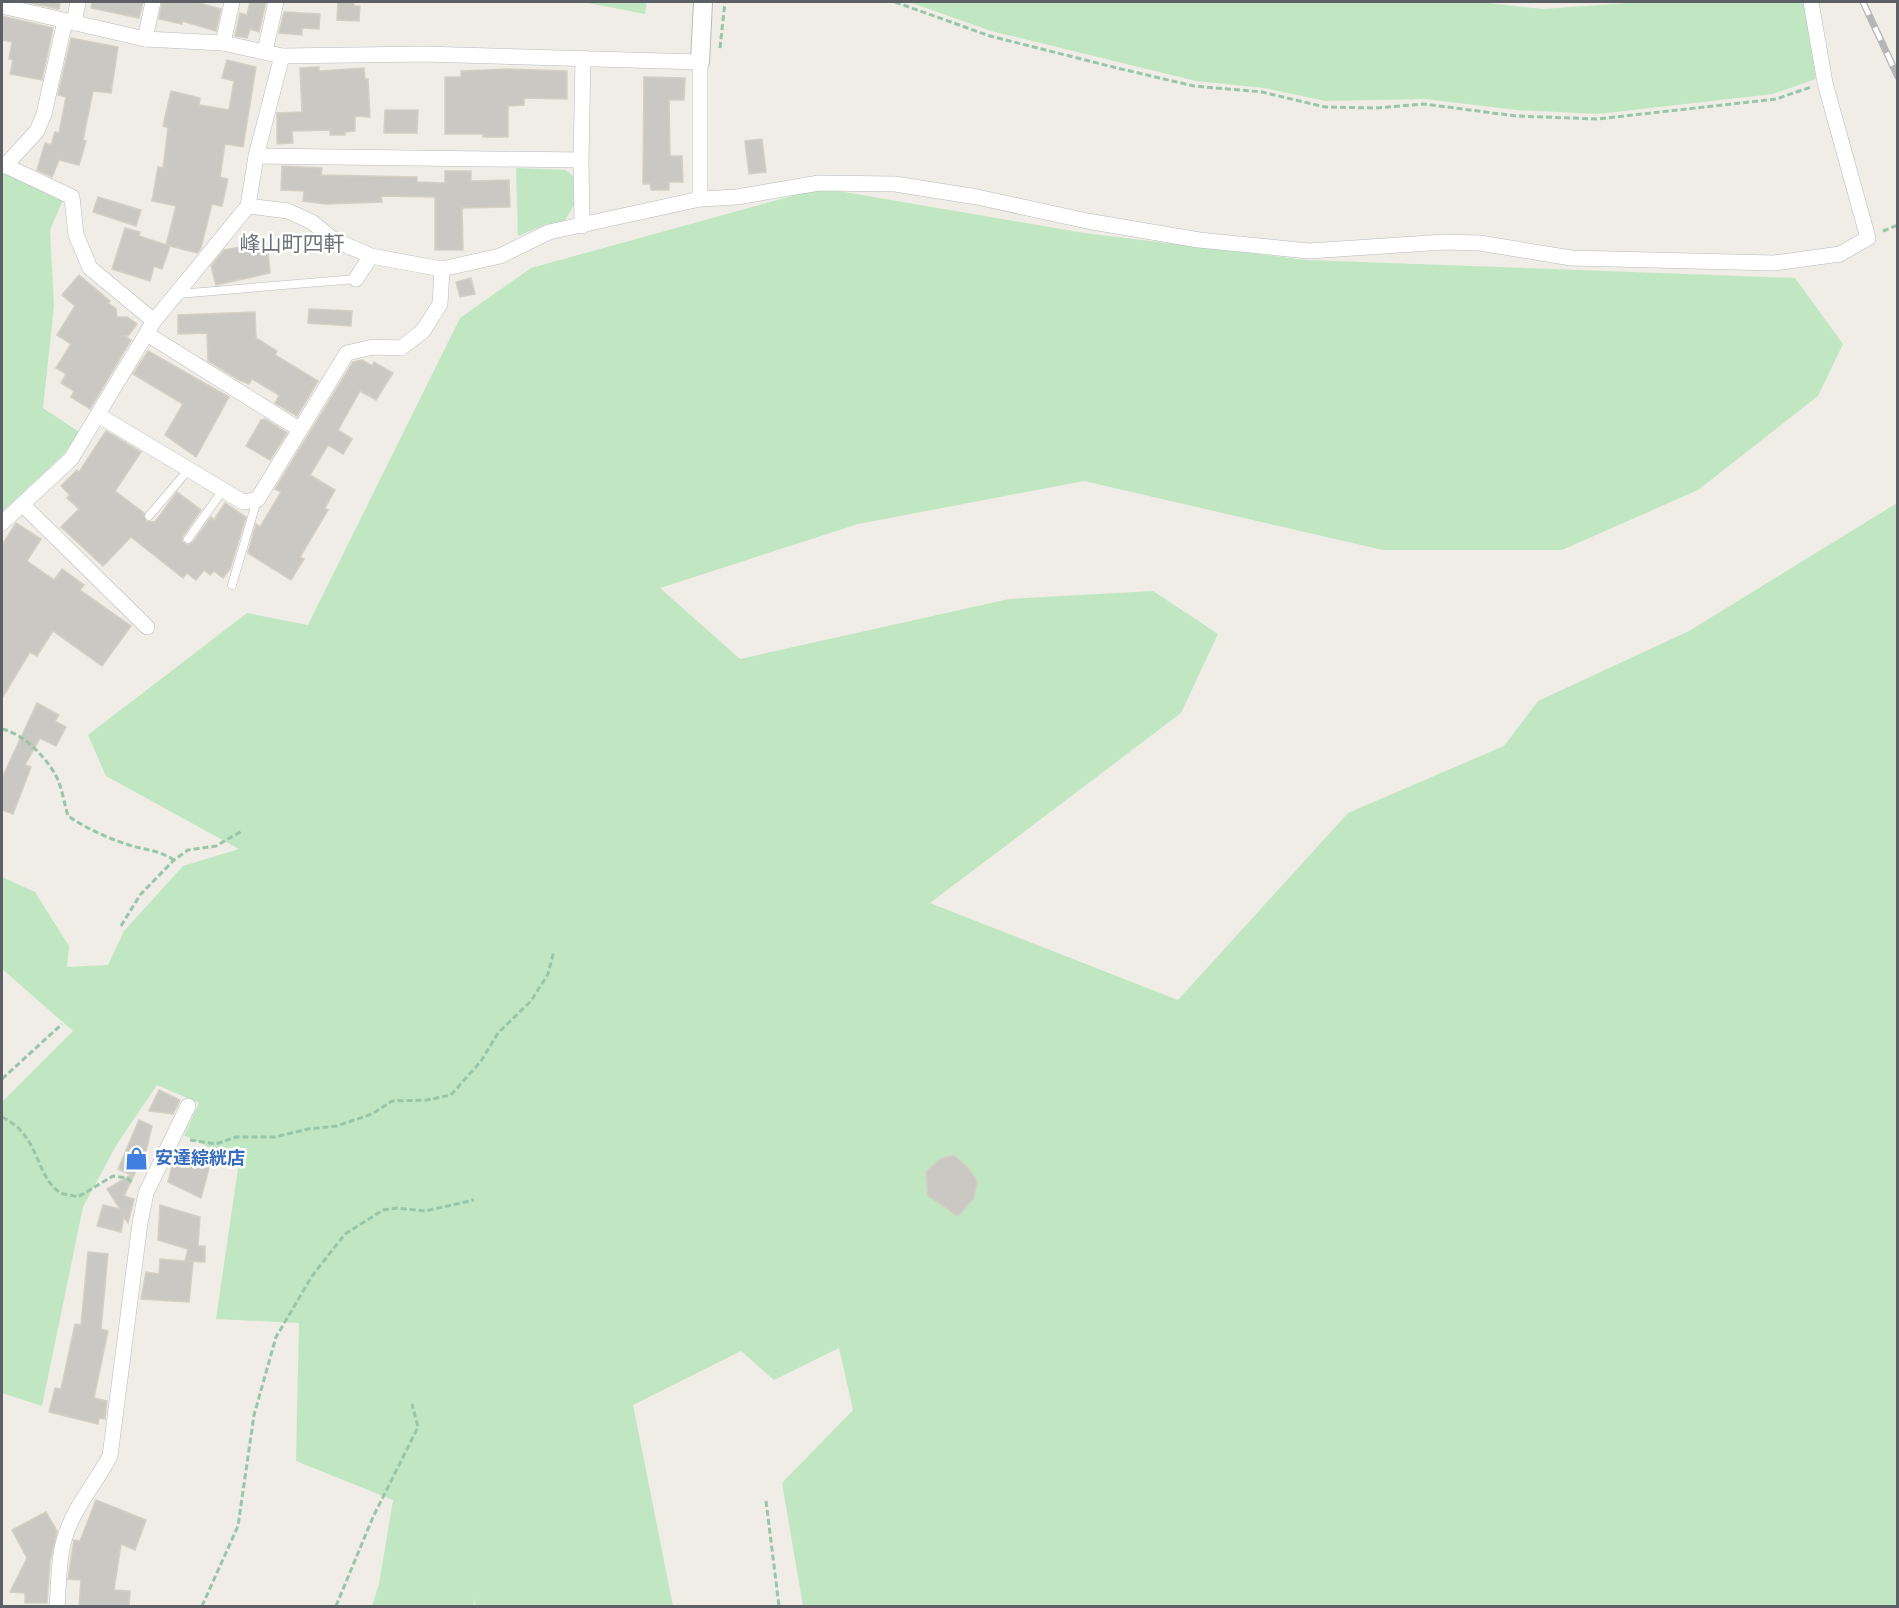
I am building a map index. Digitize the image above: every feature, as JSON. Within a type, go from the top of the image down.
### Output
[{"type":"street","points":[[78,2],[69,22],[44,114],[37,131],[3,165],[72,196],[76,235],[90,268],[151,327],[299,429]]},
{"type":"street","points":[[145,39],[153,2]]},
{"type":"street","points":[[223,43],[232,2]]},
{"type":"street","points":[[265,51],[276,2]]},
{"type":"street","points":[[700,199],[700,62],[703,2]]},
{"type":"street","points":[[248,206],[288,211],[312,222],[334,240],[371,256],[442,269],[500,256],[549,232],[700,199],[737,196],[819,183],[895,184],[1177,236],[1309,251],[1445,242],[1480,243],[1594,259],[1774,263],[1840,254],[1868,238],[1825,83],[1811,2]]},
{"type":"street","points":[[2,6],[145,39],[223,43],[282,56],[423,54],[700,62]]},
{"type":"street","points":[[2,524],[71,459],[151,327],[207,254],[248,206],[256,156],[282,56]]},
{"type":"street","points":[[582,226],[583,58]]},
{"type":"street","points":[[256,156],[581,160]]},
{"type":"street","points":[[356,279],[371,256]]},
{"type":"street","points":[[98,415],[243,502],[257,500],[347,353],[373,347],[401,348],[423,331],[440,304],[442,269]]},
{"type":"street","points":[[23,505],[147,627]]},
{"type":"street","points":[[57,1606],[64,1538],[79,1506],[111,1456],[140,1223],[146,1193],[188,1106]]},
{"type":"lane","points":[[178,294],[356,279]]},
{"type":"lane","points":[[149,516],[189,469]]},
{"type":"lane","points":[[188,539],[223,490]]},
{"type":"lane","points":[[232,585],[257,500]]},
{"type":"path","points":[[895,2],[990,36],[1117,68],[1194,86],[1262,92],[1325,107],[1375,108],[1424,104],[1516,116],[1597,119],[1776,99],[1825,83]]},
{"type":"path","points":[[2,729],[11,731],[36,750],[56,775],[68,816],[84,827],[129,845],[159,851],[174,860]]},
{"type":"path","points":[[121,926],[140,896],[174,860],[188,850],[216,846],[242,831]]},
{"type":"path","points":[[174,1137],[216,1144],[236,1137],[275,1137],[308,1129],[337,1126],[372,1114],[392,1101],[426,1100],[450,1095],[481,1060],[498,1033],[531,1001],[548,974],[554,951]]},
{"type":"path","points":[[2,1079],[62,1024]]},
{"type":"path","points":[[2,1117],[30,1140],[48,1178],[59,1192],[78,1197],[114,1176],[127,1179],[146,1193]]},
{"type":"path","points":[[202,1606],[238,1526],[254,1415],[276,1337],[312,1275],[345,1234],[383,1210],[398,1208],[425,1211],[474,1200]]},
{"type":"path","points":[[336,1606],[374,1517],[418,1427],[412,1404]]},
{"type":"path","points":[[766,1501],[779,1606]]},
{"type":"green space","points":[[583,2],[647,2],[645,14]]},
{"type":"green space","points":[[909,2],[1479,2],[1543,9],[1641,2],[1804,2],[1816,79],[1773,94],[1598,114],[1517,110],[1425,99],[1325,101],[1264,88],[1196,81],[991,31]]},
{"type":"green space","points":[[516,168],[566,170],[573,176],[574,205],[564,222],[547,224],[518,236]]},
{"type":"green space","points":[[2,171],[63,200],[50,230],[54,306],[43,408],[79,432],[64,454],[2,512]]},
{"type":"green space","points":[[821,188],[1084,233],[1306,260],[1795,278],[1843,344],[1818,396],[1698,490],[1562,550],[1383,550],[1084,481],[858,524],[660,588],[740,659],[1009,599],[1153,591],[1218,634],[1181,713],[930,903],[1178,1000],[1348,813],[1504,746],[1538,701],[1689,631],[1897,503],[1897,1606],[803,1606],[782,1483],[853,1410],[839,1348],[774,1380],[741,1351],[633,1405],[673,1606],[475,1606],[474,1598],[474,1606],[372,1606],[379,1584],[393,1500],[296,1461],[299,1323],[216,1319],[239,1162],[184,1135],[199,1103],[157,1085],[117,1144],[83,1207],[42,1406],[2,1393],[2,1102],[73,1031],[2,969],[2,877],[35,892],[69,946],[67,967],[108,965],[124,931],[183,866],[239,849],[106,776],[88,735],[247,613],[308,625],[460,318],[531,268]]},
{"type":"building","points":[[26,2],[60,2],[59,9]]},
{"type":"building","points":[[92,2],[143,2],[139,18],[91,8]]},
{"type":"building","points":[[162,2],[196,2],[221,9],[216,31],[182,21],[182,24],[159,19]]},
{"type":"building","points":[[250,2],[266,2],[259,32],[250,29],[247,38],[235,36],[240,13],[247,15]]},
{"type":"building","points":[[338,2],[354,2],[354,6],[360,6],[359,21],[337,20]]},
{"type":"building","points":[[284,12],[320,14],[319,29],[302,28],[302,35],[279,33]]},
{"type":"building","points":[[2,16],[53,28],[42,80],[10,74],[13,60],[9,59],[12,42],[2,40]]},
{"type":"building","points":[[71,38],[118,47],[111,93],[93,91],[83,140],[86,141],[79,165],[59,160],[52,177],[37,170],[45,143],[51,145],[55,132],[59,133],[66,97],[58,95]]},
{"type":"building","points":[[227,60],[256,67],[243,147],[225,144],[220,177],[228,179],[222,206],[212,204],[201,248],[197,253],[166,245],[176,206],[152,201],[158,167],[163,168],[168,128],[163,126],[171,91],[200,98],[199,105],[229,110],[234,81],[222,78]]},
{"type":"building","points":[[319,67],[319,71],[364,68],[365,79],[368,79],[370,117],[355,116],[355,131],[345,132],[345,135],[330,135],[330,130],[292,131],[293,143],[277,144],[277,113],[302,112],[300,68]]},
{"type":"building","points":[[508,69],[567,71],[567,99],[524,98],[524,105],[508,106],[508,137],[483,137],[483,134],[445,134],[445,77],[461,77],[461,71]]},
{"type":"building","points":[[644,77],[685,78],[684,100],[669,100],[670,156],[682,156],[683,182],[669,182],[669,190],[651,190],[650,184],[643,184]]},
{"type":"building","points":[[385,110],[418,110],[417,133],[384,133]]},
{"type":"building","points":[[762,139],[766,172],[749,174],[745,141]]},
{"type":"building","points":[[282,166],[322,168],[321,175],[417,177],[417,182],[445,183],[445,171],[471,171],[471,181],[509,180],[510,207],[462,208],[463,250],[435,250],[435,197],[381,196],[382,202],[326,204],[303,201],[304,191],[281,190]]},
{"type":"building","points":[[98,197],[141,210],[136,226],[93,212]]},
{"type":"building","points":[[125,228],[140,232],[139,236],[170,246],[162,269],[154,266],[150,281],[112,269]]},
{"type":"building","points":[[267,242],[270,273],[216,285],[211,266],[224,250]]},
{"type":"building","points":[[79,275],[110,301],[108,303],[116,309],[117,317],[127,317],[137,324],[128,336],[124,336],[131,340],[90,409],[71,397],[74,391],[61,383],[66,374],[56,368],[71,344],[57,335],[75,306],[62,295]]},
{"type":"building","points":[[471,278],[475,294],[460,297],[456,282]]},
{"type":"building","points":[[309,309],[352,311],[351,326],[308,323]]},
{"type":"building","points":[[255,312],[256,338],[277,351],[275,355],[318,381],[297,416],[275,403],[279,395],[252,379],[249,384],[239,380],[208,361],[207,333],[178,334],[178,315]]},
{"type":"building","points":[[148,351],[229,397],[196,457],[165,435],[183,404],[133,374]]},
{"type":"building","points":[[362,360],[372,366],[374,362],[393,373],[376,400],[360,391],[338,430],[352,439],[343,454],[328,445],[310,475],[335,490],[325,508],[328,510],[300,557],[304,559],[291,580],[248,553],[256,524],[260,527],[281,492],[275,489],[353,362]]},
{"type":"building","points":[[265,419],[287,433],[270,460],[246,446],[261,420]]},
{"type":"building","points":[[106,431],[141,452],[115,491],[144,513],[146,521],[155,522],[177,492],[201,510],[183,536],[182,541],[187,545],[193,542],[211,517],[214,520],[225,503],[246,517],[230,569],[223,578],[214,571],[210,575],[204,570],[196,580],[187,573],[183,578],[131,537],[103,566],[61,527],[79,509],[67,498],[70,495],[61,486],[77,470],[79,472]]},
{"type":"building","points":[[16,523],[41,539],[27,561],[54,580],[62,569],[84,585],[80,590],[131,626],[102,666],[53,631],[37,656],[30,652],[2,698],[2,545]]},
{"type":"building","points":[[37,703],[59,715],[55,721],[66,727],[56,746],[40,738],[25,765],[31,767],[13,814],[2,810],[2,778]]},
{"type":"building","points":[[159,1090],[180,1100],[173,1114],[149,1111]]},
{"type":"building","points":[[139,1120],[152,1126],[142,1169],[138,1167],[124,1196],[134,1199],[128,1223],[124,1217],[121,1232],[97,1226],[103,1205],[120,1209],[107,1189],[131,1175],[118,1169]]},
{"type":"building","points":[[954,1155],[969,1169],[977,1181],[974,1198],[958,1216],[928,1196],[926,1172],[940,1159]]},
{"type":"building","points":[[174,1158],[209,1168],[201,1198],[168,1182]]},
{"type":"building","points":[[160,1205],[200,1217],[198,1246],[205,1246],[205,1262],[188,1261],[193,1262],[189,1302],[141,1299],[146,1272],[159,1274],[160,1259],[185,1261],[188,1249],[158,1240]]},
{"type":"building","points":[[88,1252],[108,1254],[101,1329],[108,1331],[94,1398],[107,1401],[105,1419],[99,1418],[98,1424],[49,1412],[55,1388],[61,1389],[75,1324],[81,1325]]},
{"type":"building","points":[[96,1500],[146,1520],[135,1550],[121,1544],[114,1590],[130,1591],[129,1606],[79,1606],[81,1580],[68,1579],[74,1540],[80,1541]]},
{"type":"building","points":[[46,1512],[57,1531],[50,1561],[47,1603],[25,1603],[25,1593],[10,1592],[27,1558],[12,1530]]},
{"type":"railway","points":[[1863,2],[1898,77]]},
{"type":"place","name":"安達綜絖店","points":[[137,1158]]},
{"type":"district","name":"峰山町四軒","points":[[292,244]]}]
